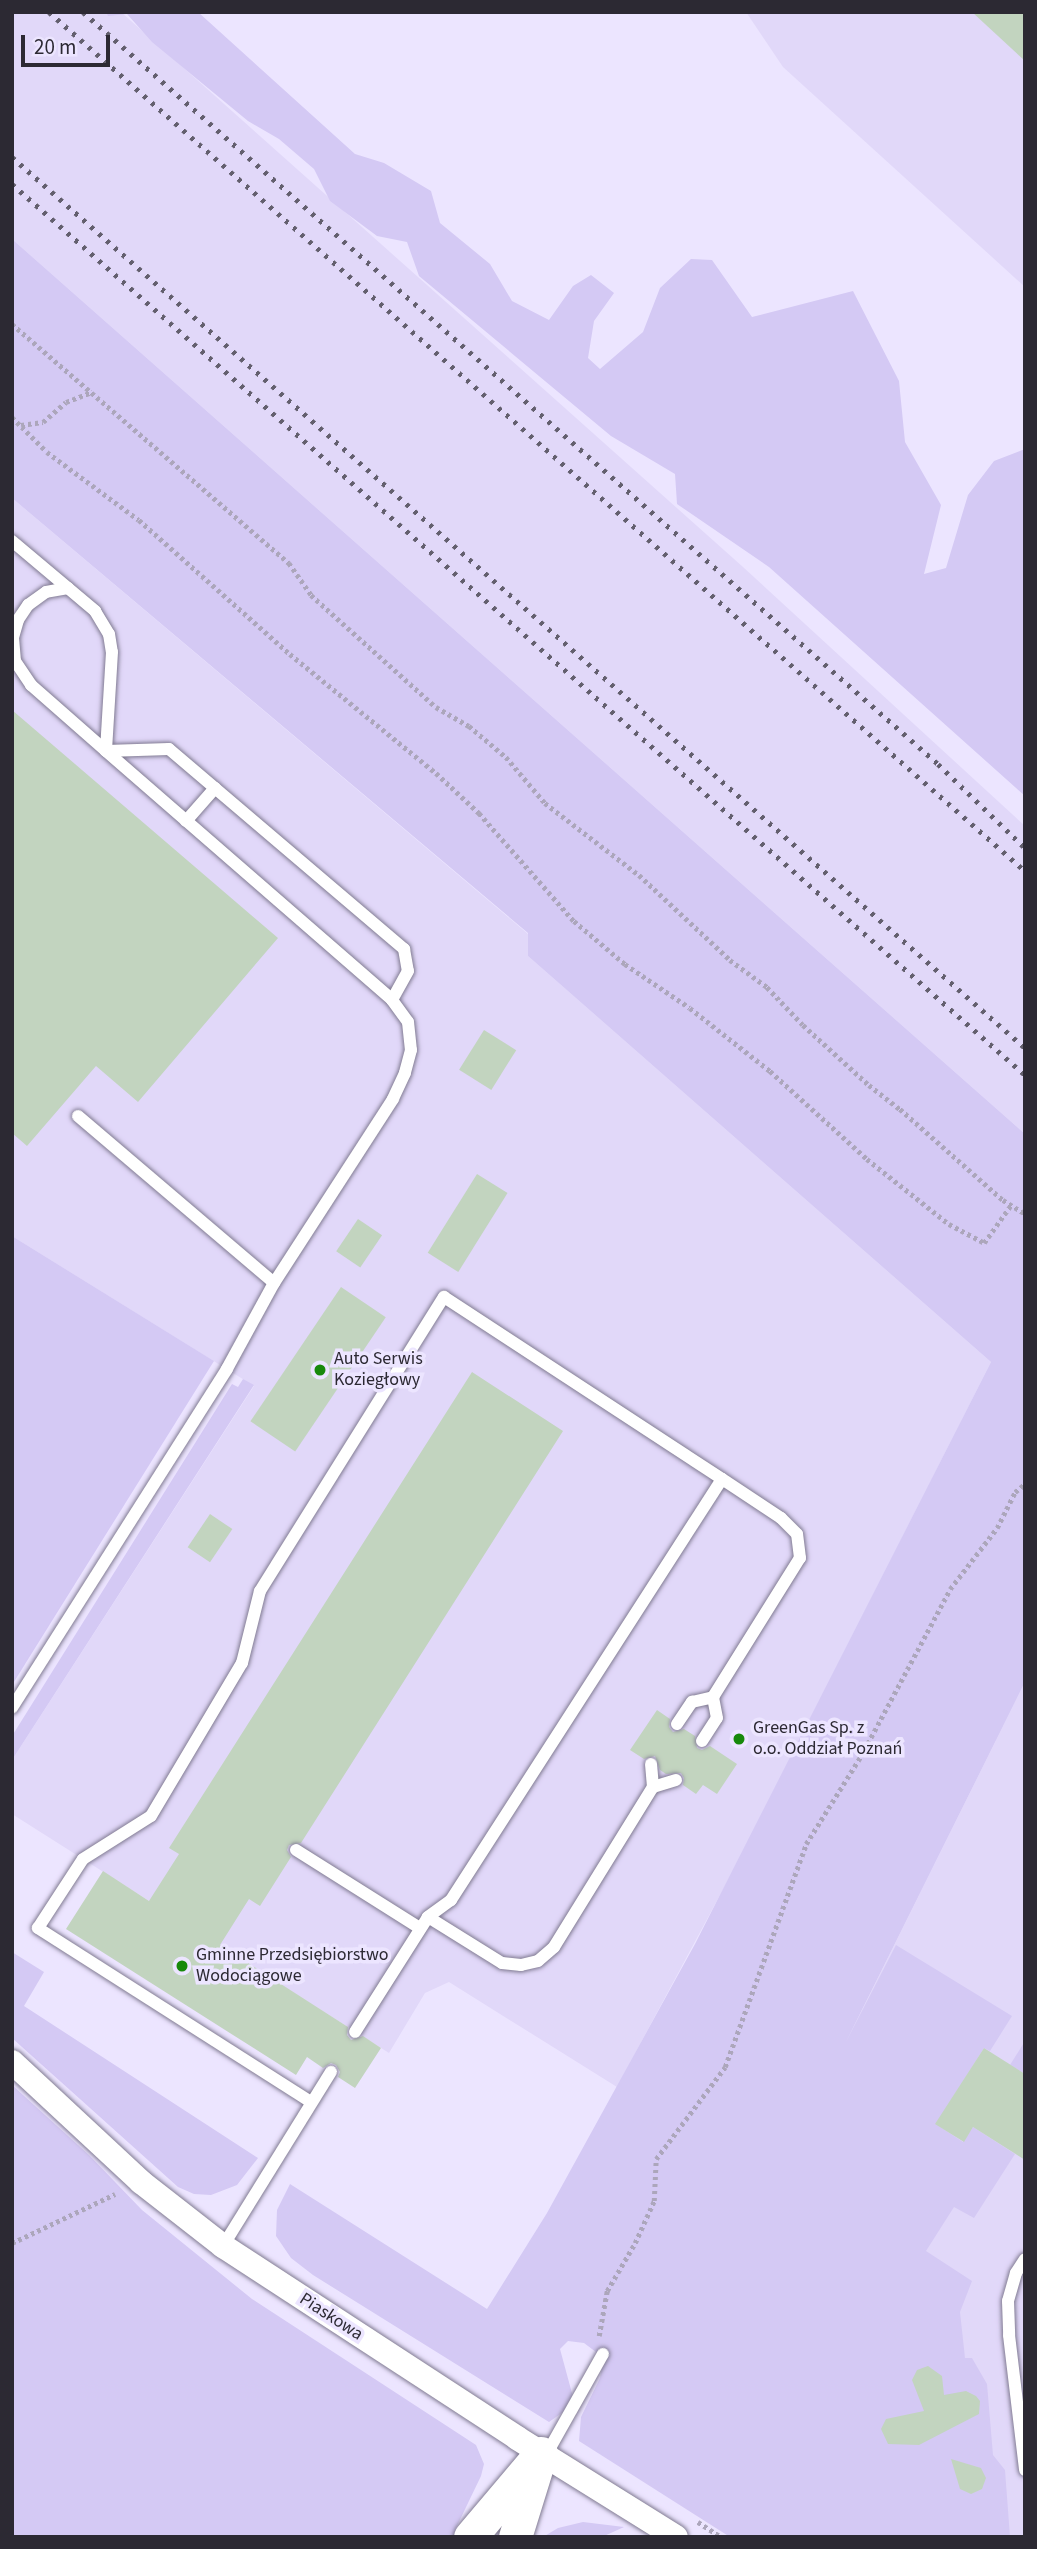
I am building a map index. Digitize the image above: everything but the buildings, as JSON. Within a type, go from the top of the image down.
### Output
[{"type":"street","name":"Piaskowa","points":[[12,2062],[141,2182],[223,2246],[676,2537]]},
{"type":"street","points":[[470,2537],[543,2454]]},
{"type":"street","points":[[515,2537],[543,2454]]},
{"type":"lane","points":[[12,541],[95,611],[109,634],[112,652],[106,751]]},
{"type":"lane","points":[[12,1708],[227,1369],[274,1283],[393,1098],[405,1073],[411,1050],[408,1022],[392,1000],[31,685],[15,661],[13,639],[18,620],[28,605],[46,592],[68,588]]},
{"type":"lane","points":[[106,751],[169,749],[404,949],[408,971],[392,1000]]},
{"type":"lane","points":[[186,821],[215,788]]},
{"type":"lane","points":[[78,1116],[274,1283]]},
{"type":"lane","points":[[311,2102],[38,1928],[83,1859],[151,1816],[242,1663],[260,1591],[444,1297],[781,1518],[797,1534],[800,1558],[713,1697],[717,1718],[702,1741]]},
{"type":"lane","points":[[355,2032],[424,1922],[451,1900],[722,1479]]},
{"type":"lane","points":[[677,1724],[692,1702],[713,1697]]},
{"type":"lane","points":[[296,1850],[502,1963],[521,1965],[538,1961],[554,1947],[653,1787],[651,1764]]},
{"type":"lane","points":[[653,1787],[676,1780]]},
{"type":"lane","points":[[223,2246],[331,2073]]},
{"type":"lane","points":[[1025,2259],[1016,2273],[1008,2301],[1009,2335],[1025,2470]]},
{"type":"lane","points":[[543,2454],[603,2354]]},
{"type":"path","points":[[12,324],[289,563],[311,595],[436,706],[469,726],[506,757],[545,803],[639,875],[730,960],[767,987],[803,1025],[869,1086],[1025,1214]]},
{"type":"path","points":[[21,425],[43,422],[66,402],[92,392]]},
{"type":"path","points":[[12,417],[47,452],[139,520],[290,654],[436,772],[480,813],[522,865],[594,938],[770,1071],[867,1158],[949,1224],[984,1243],[1011,1205]]},
{"type":"path","points":[[603,2354],[599,2334],[607,2291],[635,2243],[654,2201],[656,2159],[725,2067],[807,1844],[862,1756],[950,1589],[997,1528],[1015,1492],[1025,1484]]},
{"type":"path","points":[[12,2243],[141,2182]]},
{"type":"shaded area","points":[[12,12],[121,12],[743,567],[1025,826],[1025,1134],[12,239]]},
{"type":"shaded area","points":[[106,12],[198,12],[355,154],[384,163],[431,191],[440,223],[490,264],[512,301],[549,320],[573,286],[591,275],[614,293],[594,321],[588,358],[600,369],[643,332],[660,288],[691,259],[712,260],[752,317],[853,291],[899,381],[905,442],[941,505],[924,574],[946,568],[968,495],[994,461],[1025,449],[1025,796],[769,567],[677,504],[675,474],[611,436],[419,276],[407,242],[377,236],[330,201],[314,169],[279,139],[248,121],[152,42],[127,14],[108,16]]},
{"type":"shaded area","points":[[746,12],[1025,12],[1025,287],[783,67]]},
{"type":"shaded area","points":[[12,239],[1025,1134],[1025,1682],[846,2042],[896,1945],[1012,2016],[990,2051],[984,2048],[936,2124],[963,2142],[973,2127],[1015,2154],[974,2218],[954,2207],[926,2251],[972,2281],[960,2312],[965,2358],[972,2358],[987,2384],[993,2455],[1005,2470],[1010,2537],[730,2537],[579,2441],[581,2417],[600,2378],[602,2366],[596,2352],[584,2343],[568,2341],[560,2349],[573,2397],[566,2410],[549,2422],[313,2275],[291,2258],[276,2236],[277,2210],[290,2184],[487,2309],[547,2213],[695,1944],[991,1362],[528,956],[528,933],[12,498]]},
{"type":"shaded area","points":[[12,498],[528,934],[528,956],[991,1362],[735,1867],[617,2087],[449,1982],[425,1993],[389,2053],[12,1814],[12,1760],[254,1386],[12,1236]]},
{"type":"shaded area","points":[[12,1236],[214,1361],[12,1685]]},
{"type":"shaded area","points":[[243,1379],[254,1385],[12,1760],[12,1736],[232,1384],[238,1387]]},
{"type":"shaded area","points":[[1025,1682],[1025,2537],[828,2537],[704,2328]]},
{"type":"shaded area","points":[[12,1952],[44,1972],[24,2006],[258,2158],[237,2185],[211,2195],[194,2194],[178,2187],[12,2038]]},
{"type":"shaded area","points":[[1025,2041],[1025,2074],[1010,2065]]},
{"type":"shaded area","points":[[12,2085],[89,2155],[142,2210],[252,2299],[476,2445],[484,2464],[455,2530],[460,2537],[12,2537]]},
{"type":"shaded area","points":[[583,2522],[624,2527],[602,2537],[543,2537],[558,2528]]},
{"type":"railway","points":[[49,12],[1025,871]]},
{"type":"railway","points":[[83,12],[938,764],[1025,848]]},
{"type":"railway","points":[[12,157],[1025,1048]]},
{"type":"railway","points":[[12,184],[1025,1075]]},
{"type":"place","name":"Auto Serwis Koziegłowy","points":[[320,1370]]},
{"type":"place","name":"GreenGas Sp. z o.o. Oddział Poznań","points":[[739,1739]]},
{"type":"place","name":"Gminne Przedsiębiorstwo Wodociągowe","points":[[182,1966]]}]
